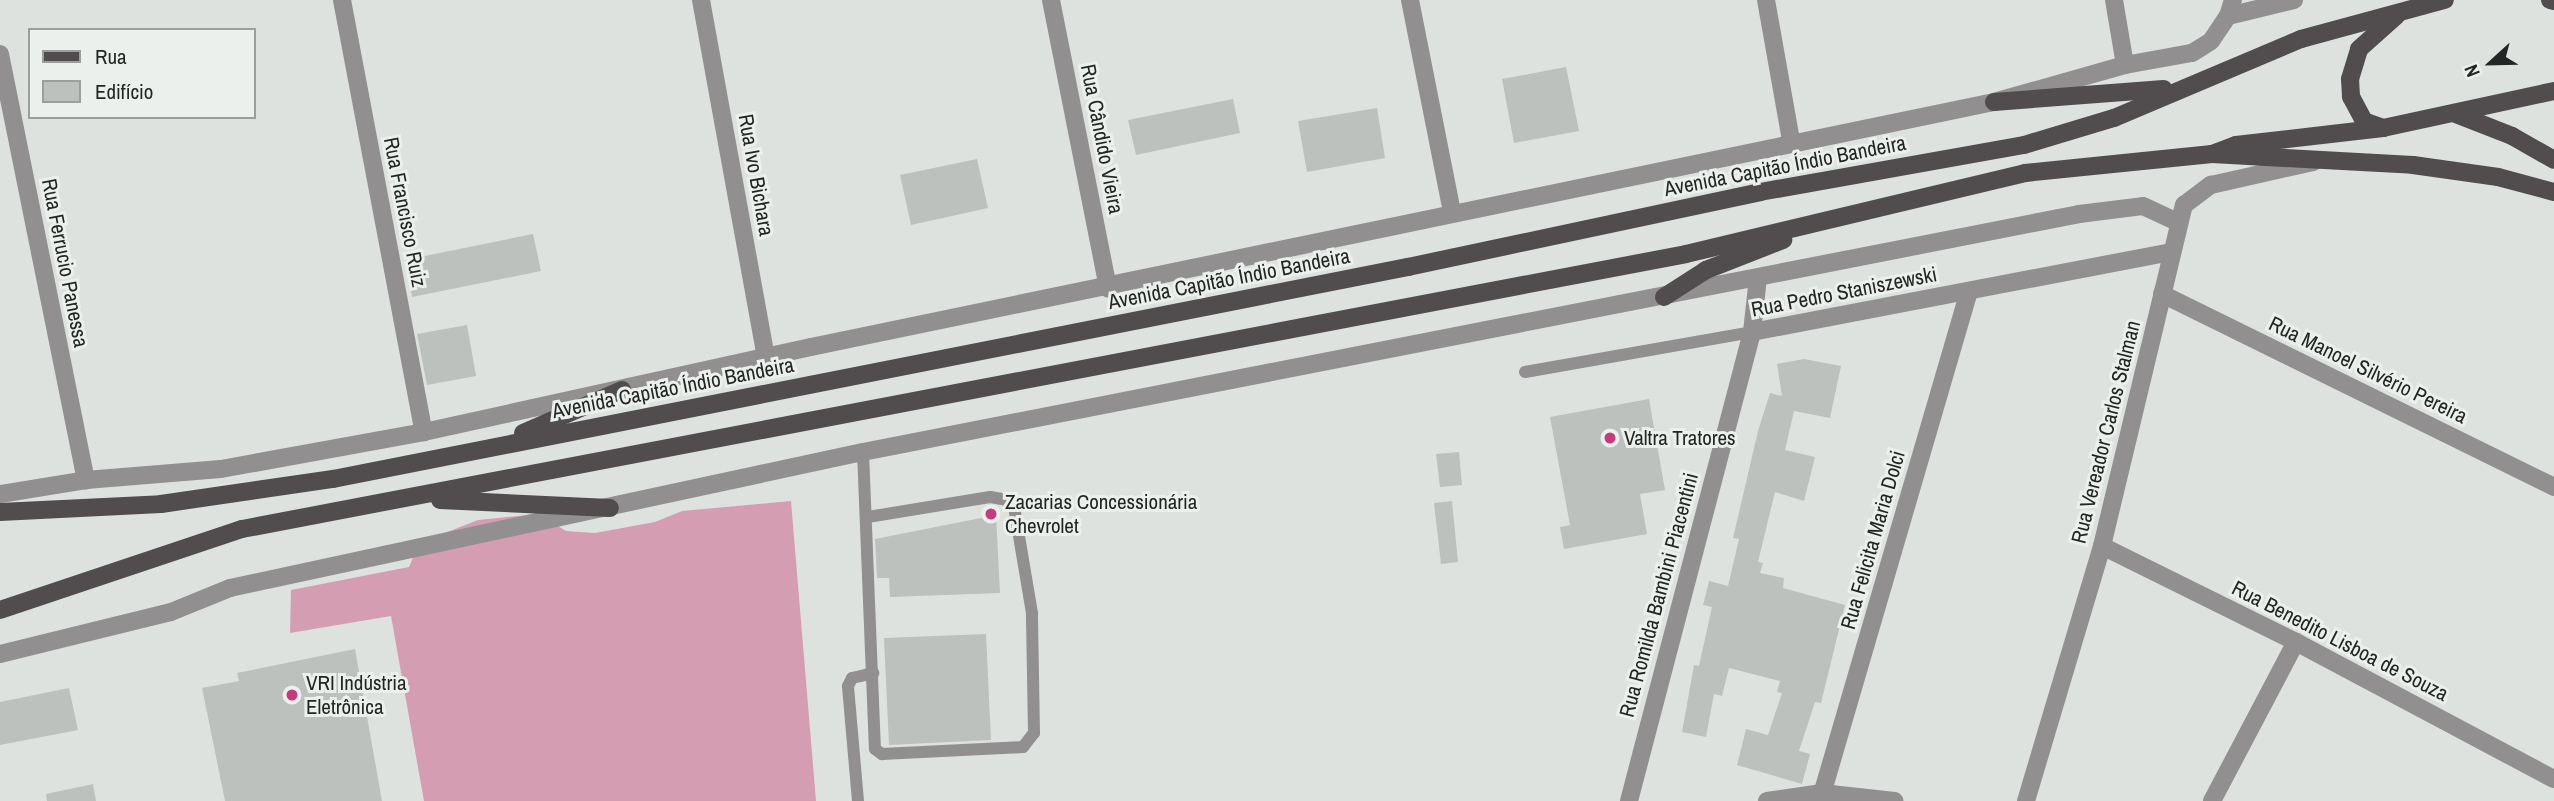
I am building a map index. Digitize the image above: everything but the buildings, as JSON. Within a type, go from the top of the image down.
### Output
[{"type":"main road","name":"Avenida Capitão Índio Bandeira","points":[[0,512],[161,504],[333,479],[1408,267],[1760,192],[2024,145],[2115,118],[2178,87],[2301,39],[2445,0]]},
{"type":"main road","points":[[2383,128],[2364,121],[2351,97],[2352,62],[2359,49],[2397,15]]},
{"type":"main road","points":[[1994,102],[2023,103],[2178,87]]},
{"type":"main road","points":[[2212,155],[2236,145],[2383,128],[2554,92]]},
{"type":"main road","points":[[2456,114],[2512,136],[2554,160]]},
{"type":"main road","points":[[0,610],[242,529],[1686,254],[2025,173],[2140,158],[2212,155],[2314,162],[2413,164],[2498,177],[2554,192]]},
{"type":"main road","points":[[1664,297],[1706,270],[1849,215]]},
{"type":"main road","points":[[489,448],[622,390]]},
{"type":"main road","points":[[405,499],[610,508]]},
{"type":"street","name":"Rua Francisco Ruiz","points":[[342,0],[424,432]]},
{"type":"street","name":"Rua Ivo Bichara","points":[[701,0],[766,359]]},
{"type":"street","name":"Rua Cândido Vieira","points":[[1051,0],[1108,288]]},
{"type":"street","points":[[1410,0],[1452,213]]},
{"type":"street","points":[[1766,0],[1791,141]]},
{"type":"street","points":[[2114,0],[2125,65]]},
{"type":"street","points":[[0,494],[86,480],[221,469],[424,432],[1791,141],[1994,102],[2125,65],[2192,52],[2210,41],[2231,8],[2294,0]]},
{"type":"street","name":"Rua Ferrucio Panessa","points":[[0,54],[86,480]]},
{"type":"street","name":"Rua Vereador Carlos Stalman","points":[[2026,801],[2102,546],[2184,205],[2211,185],[2314,162]]},
{"type":"street","points":[[0,654],[171,612],[230,588],[863,452],[2111,209],[2143,205],[2179,223]]},
{"type":"street","name":"Rua Pedro Staniszewski","points":[[1752,332],[2171,252]]},
{"type":"street","name":"Rua Romilda Bambini Piacentini","points":[[1629,801],[1752,332],[1758,278]]},
{"type":"street","name":"Rua Felicita Maria Dolci","points":[[1821,797],[1969,292]]},
{"type":"street","name":"Rua Manoel Silvério Pereira","points":[[2162,294],[2554,487]]},
{"type":"street","name":"Rua Benedito Lisboa de Souza","points":[[2102,546],[2297,642],[2554,779]]},
{"type":"street","points":[[2212,801],[2297,642]]},
{"type":"street","points":[[1767,801],[1821,797],[1895,801]]},
{"type":"lane","name":"Rua Pedro Staniszewski","points":[[1525,372],[1752,332]]},
{"type":"lane","points":[[863,452],[868,517],[875,749],[882,754],[1023,747],[1034,733],[1032,612],[1013,501],[990,497],[868,517]]},
{"type":"lane","points":[[858,801],[848,686],[852,678],[873,673]]},
{"type":"shaded area","points":[[791,501],[816,801],[424,801],[391,616],[290,633],[291,590],[409,567],[419,543],[478,520],[538,514],[566,531],[595,533],[655,522],[682,511]]},
{"type":"place","name":"Valtra Tratores","points":[[1610,438]]},
{"type":"place","name":"Zacarias Concessionária Chevrolet","points":[[991,514]]},
{"type":"place","name":"VRI Indústria Eletrônica","points":[[292,695]]}]
